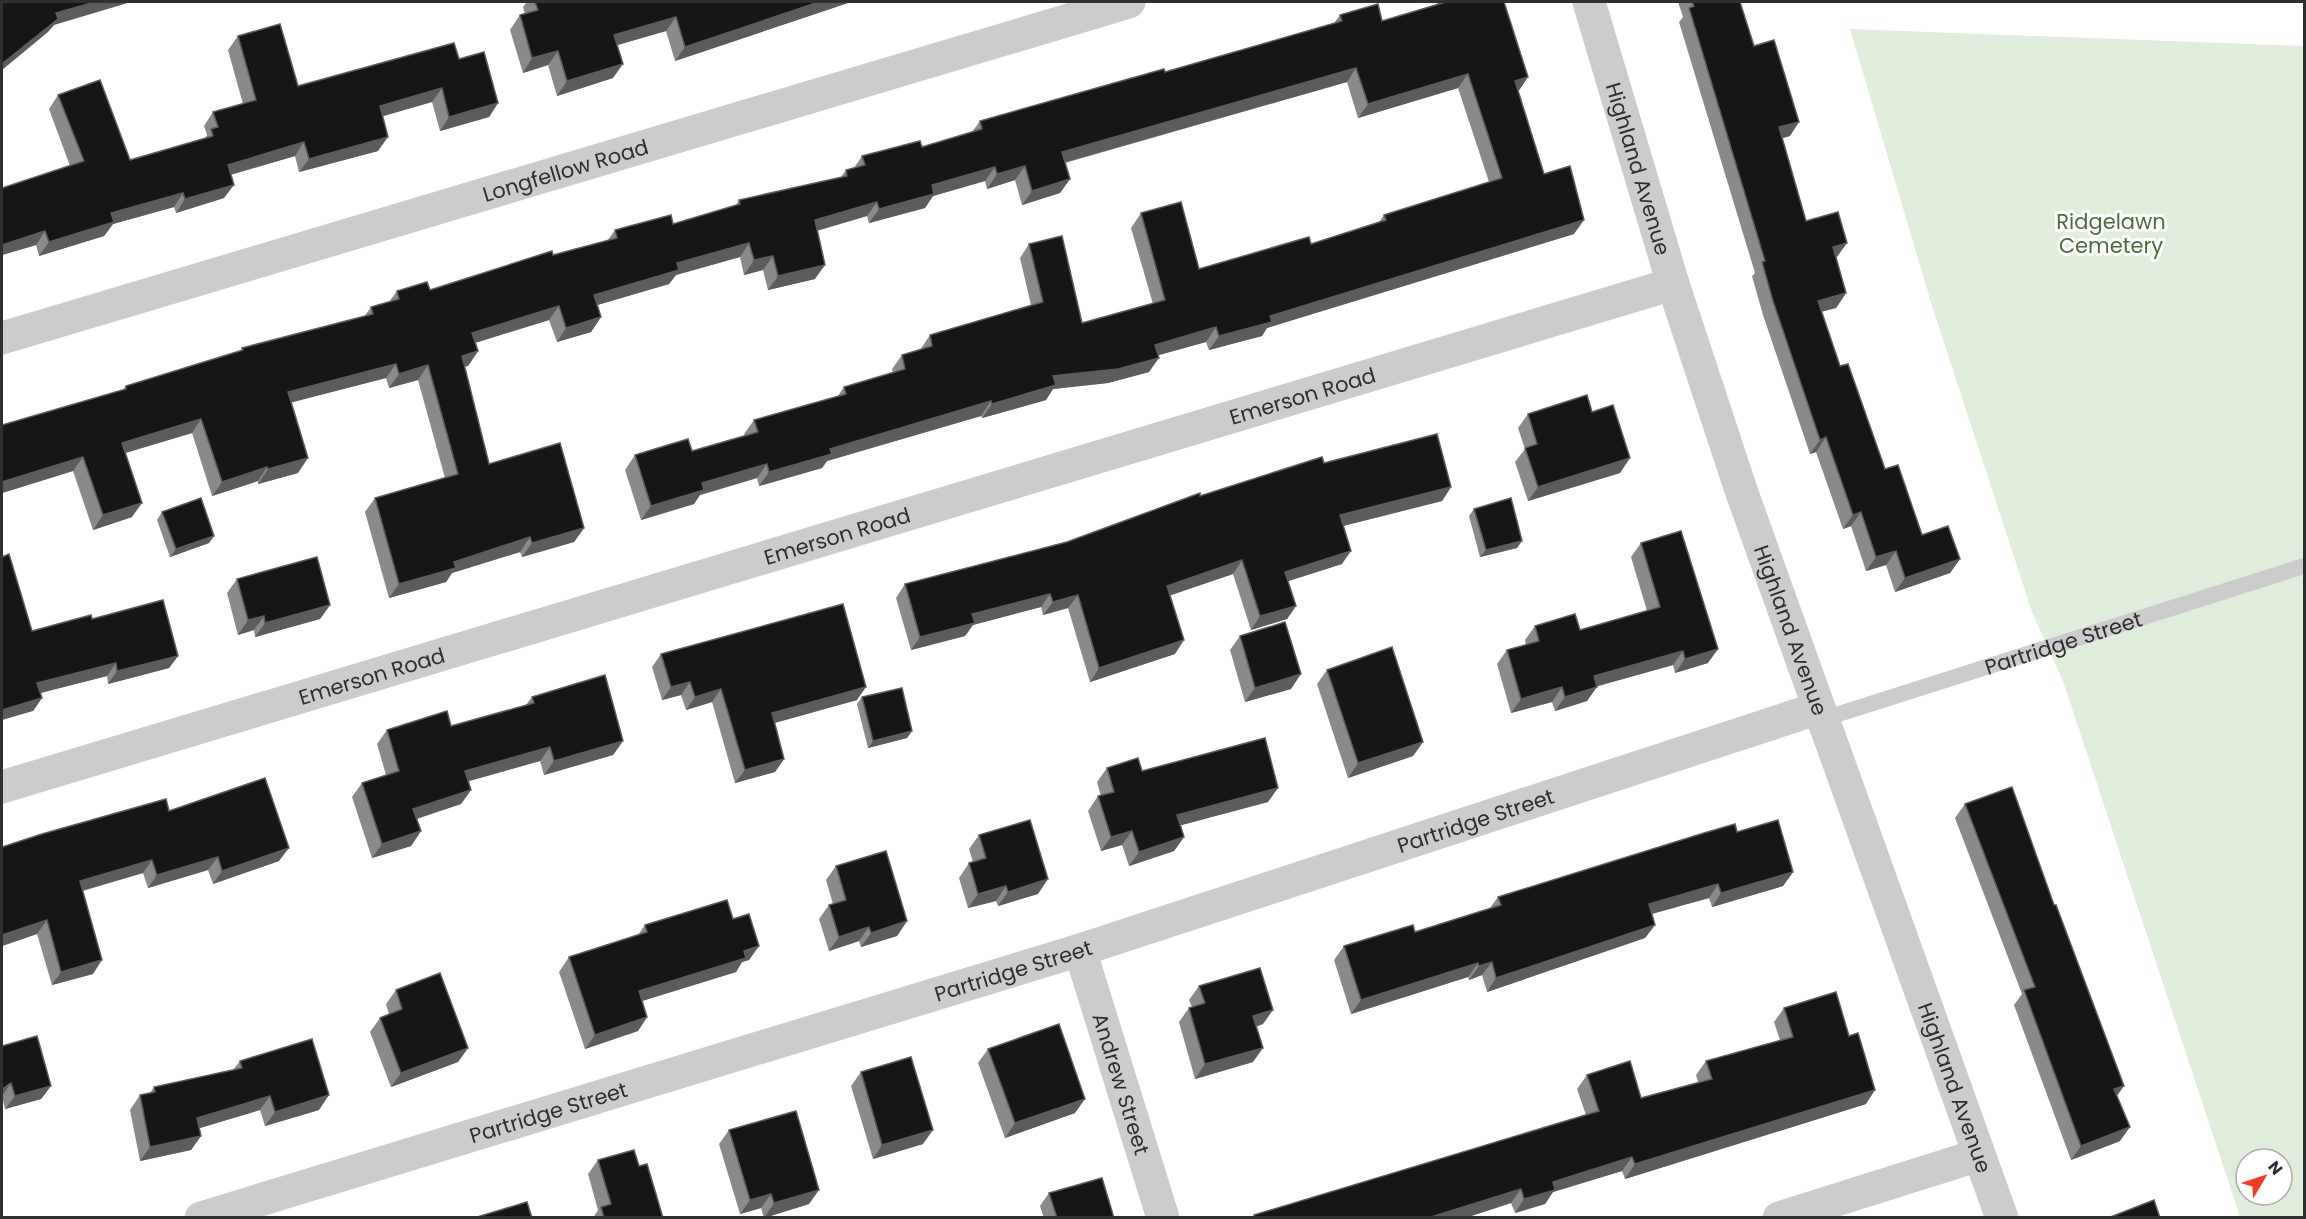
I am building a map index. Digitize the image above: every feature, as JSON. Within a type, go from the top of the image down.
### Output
[{"type":"street","name":"Longfellow Road","points":[[2,338],[1129,2]]},
{"type":"street","name":"Highland Avenue","points":[[1588,2],[1673,284],[1742,494],[2002,1218]]},
{"type":"street","name":"Emerson Road","points":[[2,787],[1673,284]]},
{"type":"street","name":"Partridge Street","points":[[201,1218],[1080,950],[1821,713]]},
{"type":"street","name":"Andrew Street","points":[[1080,950],[1163,1218]]},
{"type":"street","points":[[1779,1218],[1979,1155]]},
{"type":"lane","name":"Partridge Street","points":[[1821,713],[2304,566]]},
{"type":"green space","name":"Ridgelawn Cemetery","points":[[1850,29],[2304,46],[2304,1217],[2240,1217],[2237,1207],[2294,1207],[2294,1147],[2234,1147],[2234,1199],[2064,684],[2032,612],[1932,306]]},
{"type":"building","points":[[2,2],[95,2],[56,13],[58,19],[2,63]]},
{"type":"building","points":[[535,2],[819,2],[685,47],[676,17],[614,35],[623,64],[567,81],[558,51],[532,58],[520,15],[538,10]]},
{"type":"building","points":[[1446,2],[1504,2],[1528,77],[1515,81],[1544,174],[1570,166],[1584,220],[1270,316],[1272,322],[1219,336],[1216,327],[1155,345],[1159,358],[1118,369],[1053,376],[1056,385],[992,404],[991,401],[830,449],[832,454],[769,472],[767,464],[702,483],[704,490],[651,506],[635,455],[688,439],[692,451],[758,432],[754,420],[846,394],[844,387],[905,369],[902,355],[932,346],[930,335],[1043,302],[1029,244],[1062,236],[1082,323],[1165,300],[1141,213],[1181,202],[1199,269],[1309,237],[1311,244],[1386,220],[1384,215],[1502,178],[1468,74],[1368,104],[1356,68],[1062,152],[1070,179],[1032,191],[1025,166],[997,174],[995,167],[932,185],[934,194],[879,209],[877,202],[815,220],[825,265],[778,276],[773,256],[754,260],[749,243],[677,263],[679,270],[594,295],[601,317],[566,328],[559,306],[472,333],[478,351],[462,356],[489,464],[560,443],[584,528],[532,543],[530,537],[454,562],[456,568],[399,584],[375,498],[458,474],[428,365],[399,374],[396,364],[288,392],[308,458],[268,469],[267,467],[222,482],[201,419],[122,443],[142,503],[103,515],[83,457],[2,482],[2,425],[126,389],[126,386],[243,350],[242,348],[373,314],[371,307],[399,299],[397,291],[427,282],[430,290],[552,251],[553,255],[617,238],[615,230],[671,215],[673,224],[740,204],[739,200],[847,176],[846,170],[865,165],[862,156],[920,141],[922,147],[982,129],[980,121],[1164,69],[1165,72],[1342,21],[1340,15],[1378,4],[1382,21]]},
{"type":"building","points":[[1692,2],[1740,2],[1754,46],[1774,40],[1799,122],[1779,127],[1806,221],[1838,212],[1847,243],[1833,247],[1846,293],[1818,301],[1840,366],[1848,364],[1885,469],[1898,465],[1922,535],[1948,526],[1960,559],[1905,578],[1896,551],[1876,557],[1861,512],[1853,515],[1826,437],[1820,440],[1773,301],[1762,262],[1765,261],[1689,8],[1694,6]]},
{"type":"building","points":[[280,24],[298,86],[454,43],[459,59],[484,52],[498,103],[449,117],[442,88],[380,106],[388,137],[309,159],[304,142],[228,165],[234,185],[185,199],[183,193],[111,213],[114,222],[49,242],[45,231],[2,245],[2,188],[84,161],[58,95],[100,80],[130,160],[213,136],[211,129],[218,127],[213,112],[256,100],[238,36]]},
{"type":"building","points":[[1587,395],[1592,412],[1613,405],[1630,458],[1538,487],[1525,448],[1537,444],[1528,414]]},
{"type":"building","points":[[1437,434],[1451,487],[1340,515],[1351,551],[1285,572],[1296,606],[1260,616],[1242,560],[1167,586],[1184,640],[1099,668],[1078,595],[1053,602],[1050,594],[972,614],[975,623],[920,637],[905,584],[1067,542],[1200,493],[1200,496],[1322,457],[1324,463]]},
{"type":"building","points":[[201,498],[214,536],[176,549],[162,512]]},
{"type":"building","points":[[1511,498],[1522,541],[1486,550],[1474,509]]},
{"type":"building","points":[[1681,531],[1718,649],[1685,659],[1683,651],[1594,676],[1597,687],[1565,697],[1562,687],[1521,699],[1507,650],[1539,641],[1535,626],[1575,614],[1580,630],[1660,607],[1641,543]]},
{"type":"building","points":[[9,554],[32,631],[91,615],[92,619],[163,600],[178,656],[117,671],[116,663],[37,683],[42,698],[2,710],[2,557]]},
{"type":"building","points":[[317,557],[330,605],[265,623],[264,616],[248,620],[237,579]]},
{"type":"building","points":[[843,604],[866,687],[772,713],[784,759],[745,770],[721,689],[695,697],[690,682],[671,687],[661,654]]},
{"type":"building","points":[[1285,622],[1301,674],[1255,688],[1240,636]]},
{"type":"building","points":[[1392,647],[1423,742],[1358,763],[1327,670]]},
{"type":"building","points":[[605,675],[623,741],[554,761],[550,747],[465,771],[471,790],[413,809],[421,831],[382,844],[362,783],[399,771],[387,730],[447,711],[451,726],[534,703],[532,697]]},
{"type":"building","points":[[902,688],[912,731],[873,741],[862,697]]},
{"type":"building","points":[[1265,738],[1278,788],[1177,815],[1184,837],[1139,852],[1132,831],[1111,837],[1098,796],[1114,792],[1107,768],[1138,758],[1142,771]]},
{"type":"building","points":[[265,778],[289,848],[222,871],[218,857],[157,875],[152,860],[80,881],[102,960],[61,972],[47,920],[2,935],[2,847],[166,799],[169,811]]},
{"type":"building","points":[[2012,787],[2054,905],[2056,905],[2124,1086],[2114,1089],[2130,1127],[2081,1146],[2024,990],[2035,987],[1965,804]]},
{"type":"building","points":[[1030,820],[1048,879],[1008,892],[1006,886],[978,894],[969,863],[986,858],[979,835]]},
{"type":"building","points":[[1778,820],[1793,872],[1721,893],[1718,884],[1649,904],[1655,925],[1496,978],[1492,962],[1479,966],[1478,963],[1361,1000],[1344,946],[1413,925],[1415,932],[1501,905],[1498,897],[1735,824],[1737,832]]},
{"type":"building","points":[[886,851],[907,921],[871,933],[869,927],[839,937],[829,905],[846,900],[836,866]]},
{"type":"building","points":[[727,900],[733,919],[749,914],[759,946],[744,951],[746,958],[639,991],[647,1017],[595,1035],[569,957],[647,932],[645,925]]},
{"type":"building","points":[[1260,968],[1273,1010],[1253,1016],[1263,1048],[1205,1064],[1189,1008],[1205,1003],[1199,986]]},
{"type":"building","points":[[440,973],[468,1048],[401,1073],[380,1018],[402,1009],[396,990]]},
{"type":"building","points":[[1836,992],[1849,1036],[1858,1033],[1875,1090],[1635,1164],[1632,1157],[1553,1182],[1555,1190],[1524,1199],[1521,1189],[1428,1218],[1255,1218],[1254,1215],[1599,1111],[1587,1075],[1630,1061],[1641,1098],[1712,1079],[1706,1061],[1793,1037],[1784,1008]]},
{"type":"building","points":[[1059,1024],[1085,1099],[1015,1123],[988,1049]]},
{"type":"building","points":[[37,1036],[51,1086],[15,1096],[11,1083],[2,1089],[2,1046]]},
{"type":"building","points":[[312,1039],[329,1095],[275,1112],[270,1096],[197,1118],[201,1136],[150,1147],[140,1095],[155,1092],[154,1087],[242,1068],[240,1061]]},
{"type":"building","points":[[911,1057],[933,1130],[882,1145],[861,1072]]},
{"type":"building","points":[[796,1111],[819,1190],[774,1203],[771,1194],[750,1200],[729,1130]]},
{"type":"building","points":[[634,1150],[639,1166],[647,1164],[663,1218],[604,1218],[601,1207],[611,1204],[598,1160]]},
{"type":"building","points":[[1102,1178],[1114,1218],[1057,1218],[1049,1193]]},
{"type":"building","points":[[2154,1200],[2160,1218],[2108,1218]]},
{"type":"building","points":[[527,1202],[532,1218],[477,1218],[477,1217]]}]
